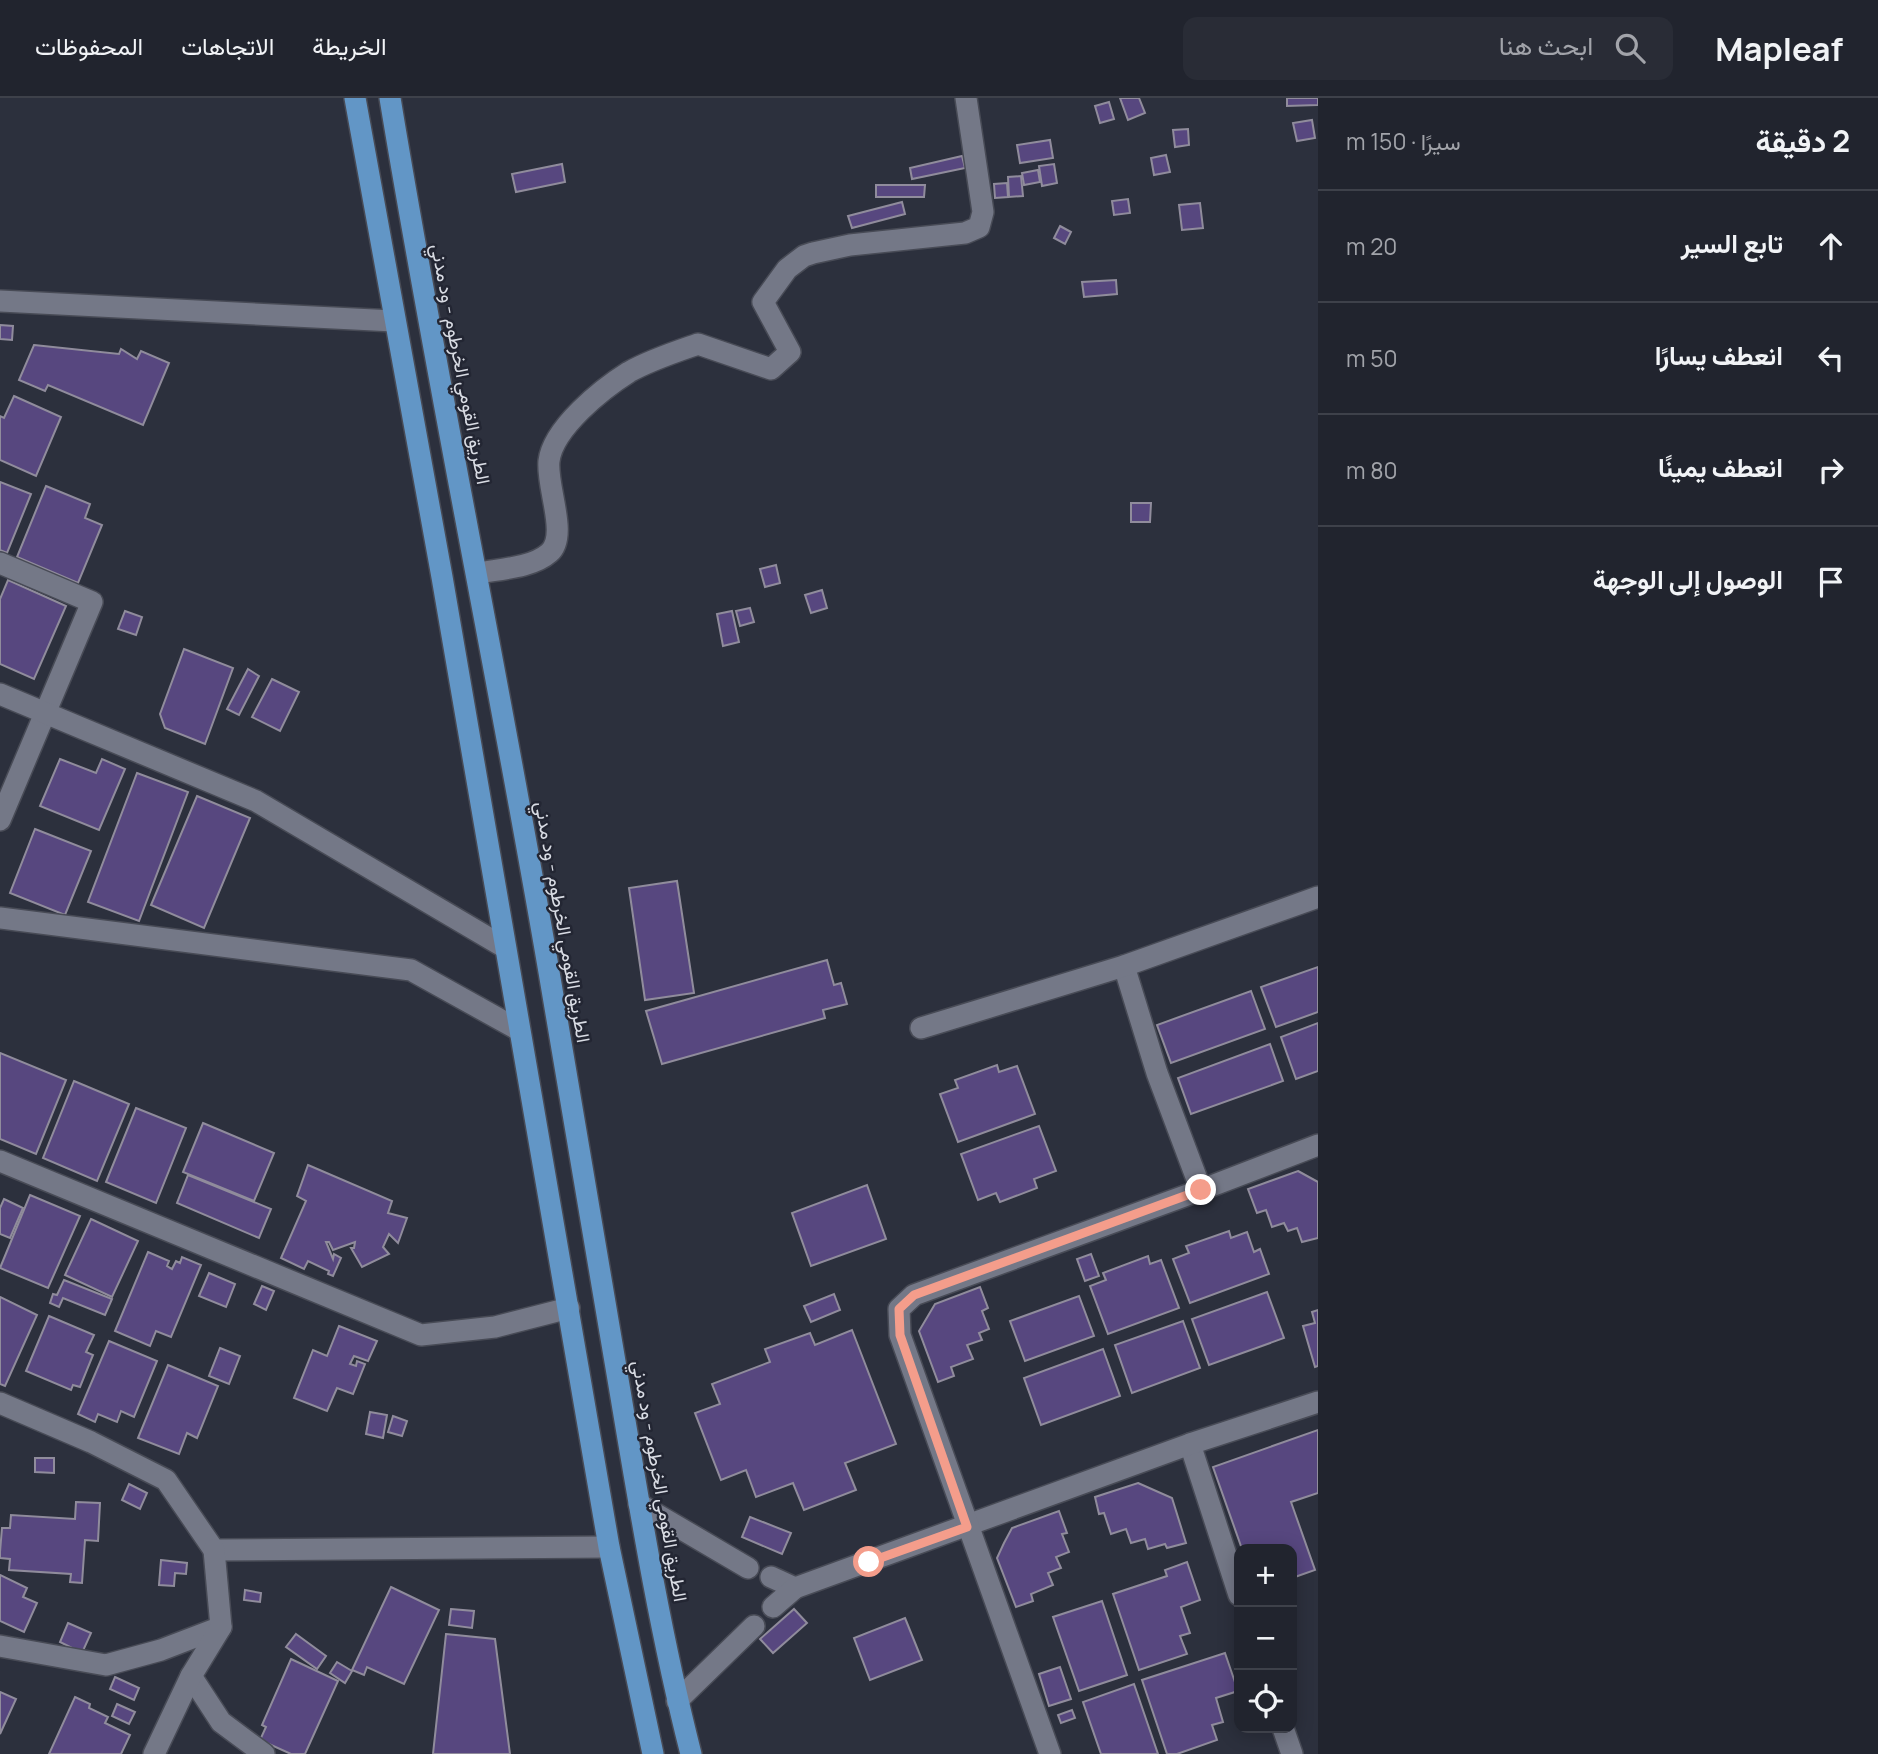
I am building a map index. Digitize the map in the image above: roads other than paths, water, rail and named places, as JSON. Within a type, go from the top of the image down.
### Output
[{"type":"highway","points":[[355,98],[442,577],[609,1547],[653,1754]]},
{"type":"highway","name":"الطريق القومي الخرطوم - ود مدني","points":[[390,98],[416,254],[478,573],[549,968],[639,1504],[677,1701],[691,1754]]},
{"type":"street","points":[[478,573],[531,563],[550,553],[559,531],[551,494],[549,460],[556,438],[577,414],[629,372],[698,344],[771,369],[790,352],[763,302],[787,270],[804,257],[850,245],[965,233],[979,227],[984,212],[966,98]]},
{"type":"street","points":[[0,301],[394,321]]},
{"type":"street","points":[[0,563],[92,602],[0,820]]},
{"type":"street","points":[[0,694],[256,801],[504,947]]},
{"type":"street","points":[[921,1028],[1124,966],[1318,897]]},
{"type":"street","points":[[0,918],[411,970],[519,1030]]},
{"type":"street","points":[[1124,966],[1157,1073],[1201,1190]]},
{"type":"street","points":[[1050,1754],[900,1335],[899,1309],[914,1295],[1318,1145]]},
{"type":"street","points":[[0,1161],[421,1335],[495,1328],[569,1308]]},
{"type":"street","points":[[773,1607],[795,1588],[1190,1444],[1318,1402]]},
{"type":"street","points":[[0,1403],[91,1442],[166,1480],[214,1550],[222,1627],[191,1676],[154,1754]]},
{"type":"street","points":[[1190,1444],[1234,1580]]},
{"type":"street","points":[[639,1504],[748,1568]]},
{"type":"street","points":[[214,1550],[609,1547]]},
{"type":"street","points":[[771,1577],[795,1588]]},
{"type":"street","points":[[677,1701],[754,1626]]},
{"type":"street","points":[[0,1646],[106,1665],[160,1650],[222,1627]]},
{"type":"street","points":[[191,1676],[221,1722],[264,1754]]},
{"type":"street","points":[[1285,1733],[1292,1754]]}]
